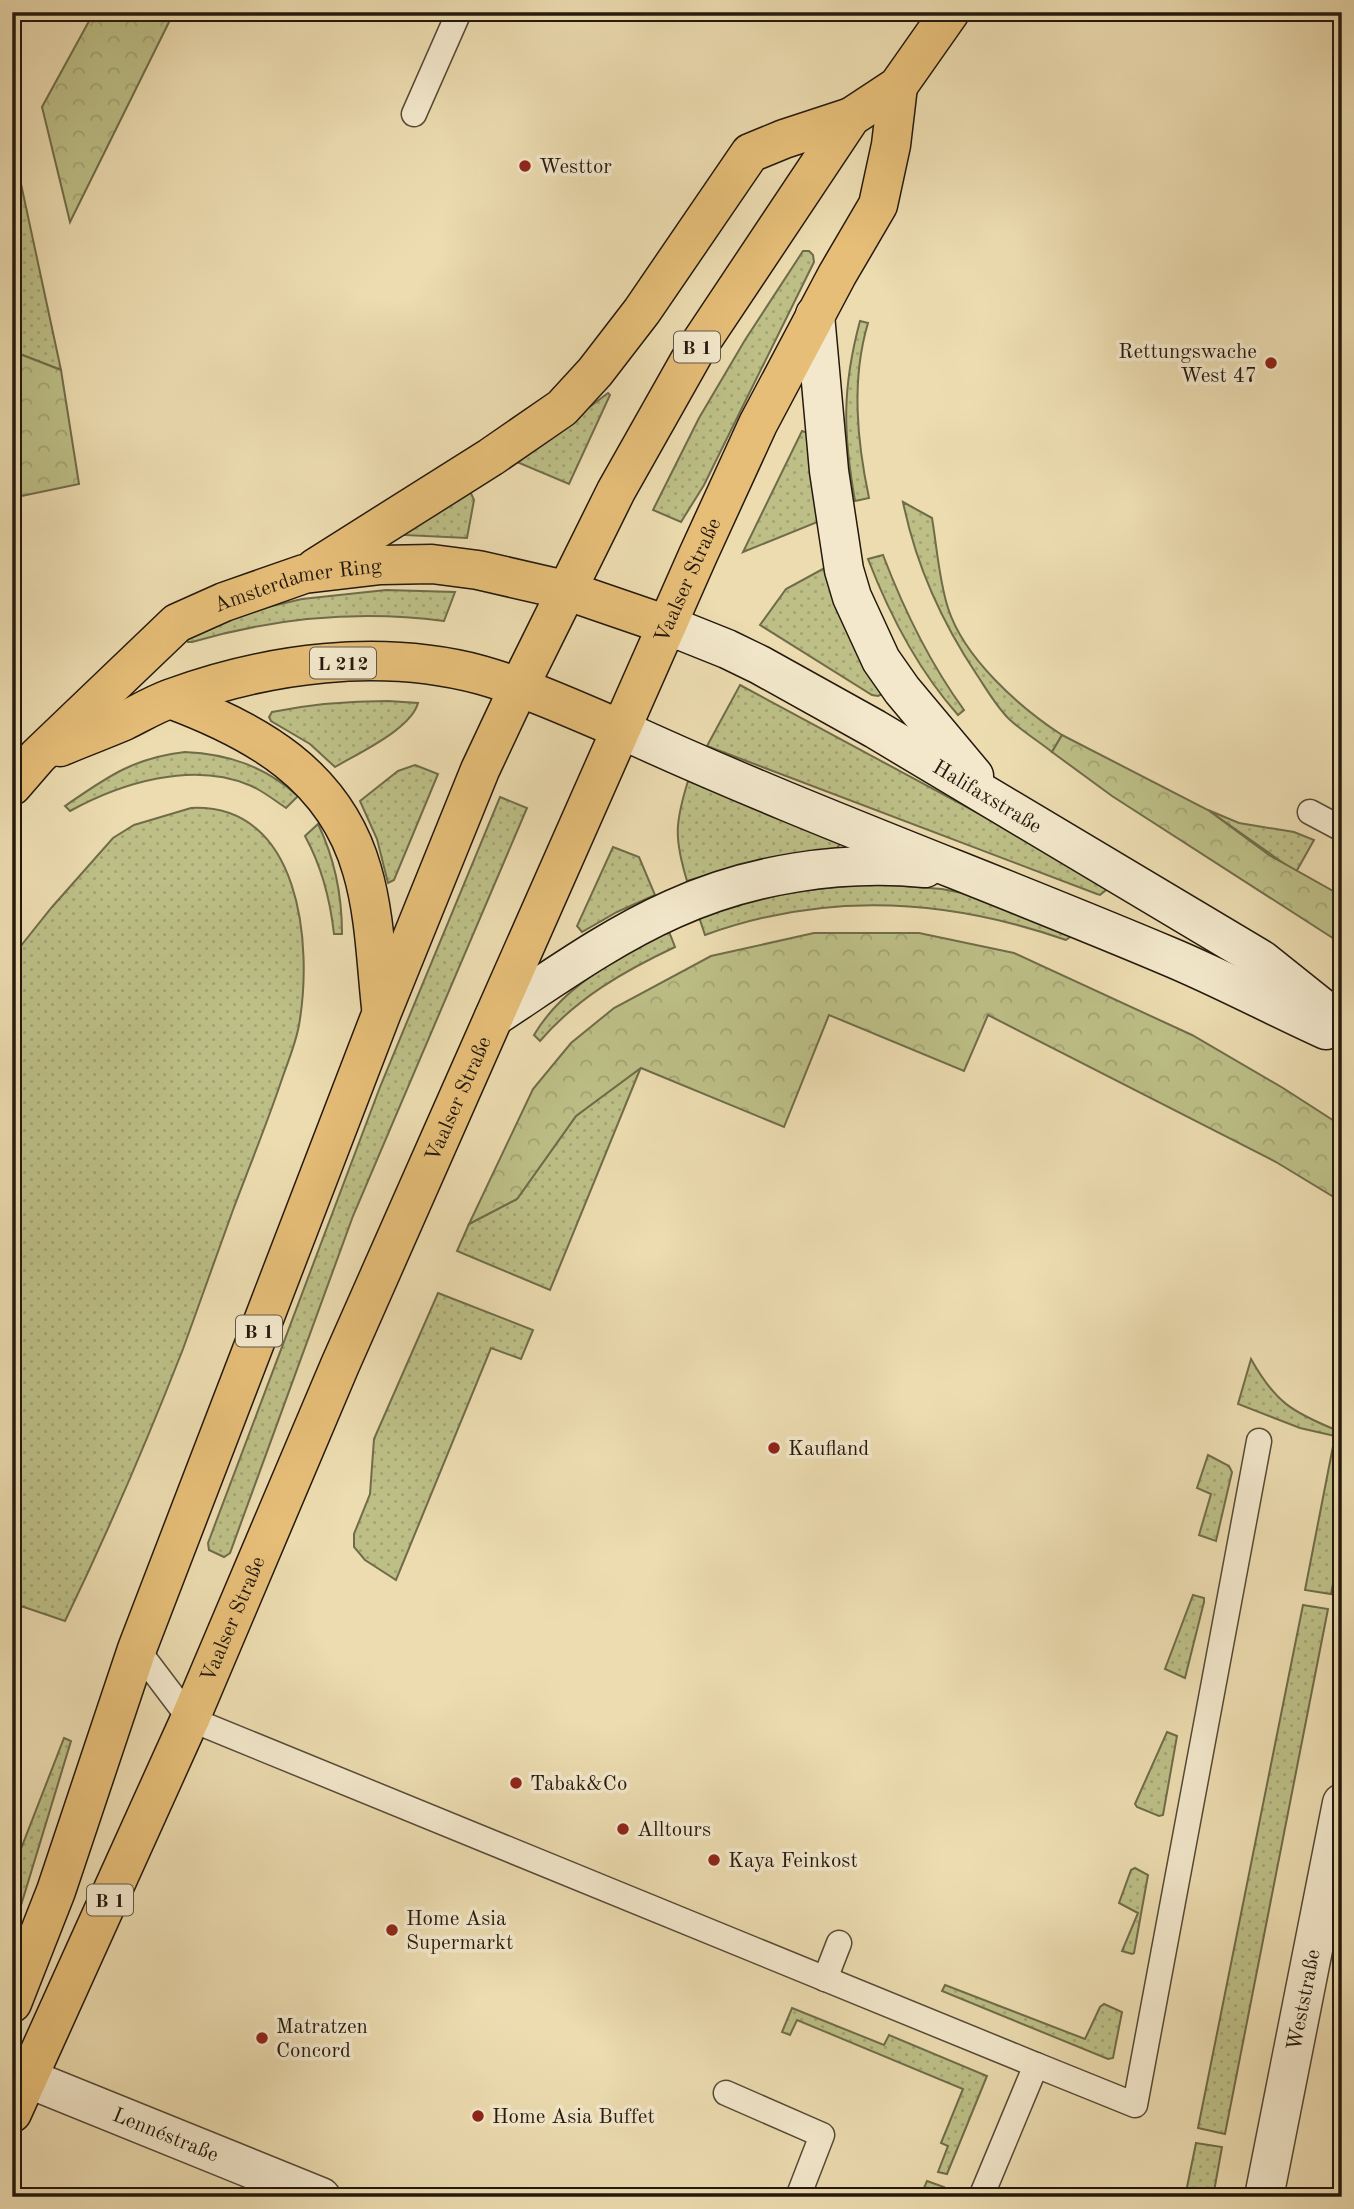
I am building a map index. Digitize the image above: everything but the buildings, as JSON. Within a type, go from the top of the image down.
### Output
[{"type":"main road","name":"Vaalser Straße","points":[[12,2003],[56,1891],[136,1649],[382,1012],[480,770],[518,689],[616,491],[695,351],[851,117],[898,86],[950,12]]},
{"type":"main road","name":"Vaalser Straße","points":[[12,2113],[20,2076],[190,1719],[340,1365],[620,729],[758,424],[878,205],[891,145],[898,86]]},
{"type":"main road","points":[[304,575],[491,457],[562,408],[595,372],[642,311],[750,153],[851,117]]},
{"type":"main road","points":[[816,315],[829,471],[844,570],[852,597],[881,660],[902,690],[993,799]]},
{"type":"main road","name":"Amsterdamer Ring","points":[[12,786],[38,756],[177,623],[224,602],[304,575],[381,565],[432,564],[478,570],[565,590],[611,605]]},
{"type":"main road","name":"Halifaxstraße","points":[[611,605],[727,649],[875,729],[1262,960],[1342,1024]]},
{"type":"main road","name":"Amsterdamer Ring","points":[[38,756],[170,699],[268,671],[363,662],[445,668],[482,676],[620,729]]},
{"type":"main road","points":[[170,699],[240,728],[306,775],[326,797],[346,830],[362,868],[371,909],[382,1012]]},
{"type":"main road","points":[[620,729],[678,756],[957,872],[1170,956],[1342,1038]]},
{"type":"main road","points":[[494,1017],[606,945],[673,909],[718,892],[788,874],[846,866],[898,866],[957,872]]},
{"type":"main road","name":"Weststraße","points":[[1264,2197],[1342,1803]]},
{"type":"main road","name":"Lennéstraße","points":[[20,2076],[321,2197]]},
{"type":"lane","points":[[414,114],[459,12]]},
{"type":"lane","points":[[851,117],[891,145]]},
{"type":"lane","points":[[1310,812],[1342,829]]},
{"type":"lane","points":[[136,1649],[190,1719],[1135,2105],[1259,1441]]},
{"type":"lane","points":[[825,1979],[839,1943]]},
{"type":"lane","points":[[981,2197],[1036,2065]]},
{"type":"lane","points":[[726,2093],[822,2135],[799,2197]]},
{"type":"green space","points":[[94,12],[174,12],[70,222],[42,107]]},
{"type":"green space","points":[[12,142],[61,370],[12,351]]},
{"type":"green space","points":[[803,251],[809,251],[813,255],[814,262],[704,485],[681,522],[653,510],[699,418],[745,340]]},
{"type":"green space","points":[[860,321],[868,323],[859,366],[858,410],[861,455],[869,498],[855,501],[848,454],[846,411],[850,368]]},
{"type":"green space","points":[[12,351],[61,370],[79,484],[12,498]]},
{"type":"green space","points":[[608,393],[610,395],[569,484],[517,462]]},
{"type":"green space","points":[[802,431],[808,433],[811,480],[820,521],[743,552]]},
{"type":"green space","points":[[470,491],[474,500],[467,538],[403,535]]},
{"type":"green space","points":[[903,502],[932,518],[940,575],[956,627],[995,680],[1045,724],[1062,735],[1052,752],[1004,714],[964,655],[931,592],[908,526]]},
{"type":"green space","points":[[883,555],[918,635],[964,710],[958,715],[930,680],[906,642],[886,601],[868,559]]},
{"type":"green space","points":[[832,564],[885,693],[878,696],[872,695],[760,625],[786,589]]},
{"type":"green space","points":[[386,590],[455,592],[444,621],[349,616],[254,627],[192,642],[188,642],[186,636],[268,607],[302,599]]},
{"type":"green space","points":[[740,685],[1104,881],[1106,890],[1100,895],[1097,894],[707,746]]},
{"type":"green space","points":[[388,701],[418,703],[413,713],[395,731],[335,767],[310,744],[271,721],[269,717],[272,712],[301,707]]},
{"type":"green space","points":[[1062,735],[1208,810],[1269,855],[1342,896],[1342,944],[1112,796],[1052,752]]},
{"type":"green space","points":[[185,752],[217,756],[246,764],[273,777],[298,796],[286,808],[254,787],[227,778],[181,775],[134,784],[70,811],[65,806],[121,770],[150,759]]},
{"type":"green space","points":[[415,765],[438,774],[394,880],[388,883],[377,839],[360,801],[398,771]]},
{"type":"green space","points":[[688,781],[835,836],[840,844],[836,849],[756,861],[687,881],[678,831]]},
{"type":"green space","points":[[500,797],[527,808],[353,1216],[230,1553],[224,1557],[209,1550],[208,1543],[380,1087]]},
{"type":"green space","points":[[191,808],[228,813],[256,829],[277,853],[292,885],[300,920],[304,957],[299,1025],[271,1110],[183,1349],[127,1486],[65,1621],[12,1603],[12,957],[113,838],[134,825]]},
{"type":"green space","points":[[1208,810],[1239,823],[1294,832],[1314,840],[1296,872]]},
{"type":"green space","points":[[318,824],[336,877],[342,934],[334,934],[324,883],[305,836]]},
{"type":"green space","points":[[613,847],[639,857],[655,895],[582,932],[577,926]]},
{"type":"green space","points":[[876,884],[942,889],[987,898],[1073,935],[1066,940],[976,915],[886,905],[796,911],[705,935],[699,917],[743,903],[786,894]]},
{"type":"green space","points":[[668,929],[675,947],[602,987],[570,1012],[540,1041],[534,1035],[546,1017],[577,987],[612,962]]},
{"type":"green space","points":[[814,933],[919,933],[1014,953],[1192,1035],[1342,1126],[1342,1202],[1276,1162],[988,1015],[964,1071],[829,1015],[784,1127],[641,1068],[576,1116],[517,1199],[469,1224],[533,1089],[571,1043],[614,1008],[711,956]]},
{"type":"green space","points":[[641,1067],[550,1290],[457,1251],[469,1224],[517,1199],[576,1116]]},
{"type":"green space","points":[[438,1293],[533,1330],[521,1359],[491,1348],[396,1580],[365,1560],[354,1547],[354,1534],[370,1494],[374,1439]]},
{"type":"green space","points":[[1251,1359],[1268,1386],[1286,1404],[1321,1424],[1342,1430],[1342,1538],[1331,1594],[1305,1590],[1335,1436],[1300,1428],[1238,1404]]},
{"type":"green space","points":[[1208,1455],[1229,1466],[1232,1472],[1216,1541],[1199,1535],[1211,1494],[1197,1488]]},
{"type":"green space","points":[[1193,1595],[1204,1598],[1204,1602],[1185,1678],[1165,1669]]},
{"type":"green space","points":[[1303,1605],[1328,1609],[1225,2134],[1198,2128]]},
{"type":"green space","points":[[1167,1732],[1177,1736],[1163,1815],[1159,1816],[1135,1804]]},
{"type":"green space","points":[[64,1738],[71,1741],[19,1912],[12,1914],[12,1872]]},
{"type":"green space","points":[[1135,1868],[1148,1875],[1132,1954],[1122,1951],[1138,1913],[1119,1903],[1131,1870]]},
{"type":"green space","points":[[945,1985],[1085,2039],[1104,2004],[1122,2012],[1113,2058],[1108,2059],[942,1991]]},
{"type":"green space","points":[[792,2008],[884,2045],[889,2035],[987,2076],[947,2174],[938,2172],[948,2146],[941,2143],[963,2089],[797,2020],[790,2035],[782,2032]]},
{"type":"green space","points":[[1196,2143],[1222,2147],[1213,2197],[1185,2197]]},
{"type":"green space","points":[[927,2181],[944,2187],[940,2197],[920,2197]]},
{"type":"place","name":"Westtor","points":[[525,166]]},
{"type":"place","name":"Rettungswache West 47","points":[[1271,363]]},
{"type":"place","name":"Kaufland","points":[[774,1448]]},
{"type":"place","name":"Tabak&Co","points":[[516,1783]]},
{"type":"place","name":"Alltours","points":[[623,1829]]},
{"type":"place","name":"Kaya Feinkost","points":[[714,1860]]},
{"type":"place","name":"Home Asia Supermarkt","points":[[392,1930]]},
{"type":"place","name":"Matratzen Concord","points":[[262,2038]]},
{"type":"place","name":"Home Asia Buffet","points":[[478,2116]]}]
